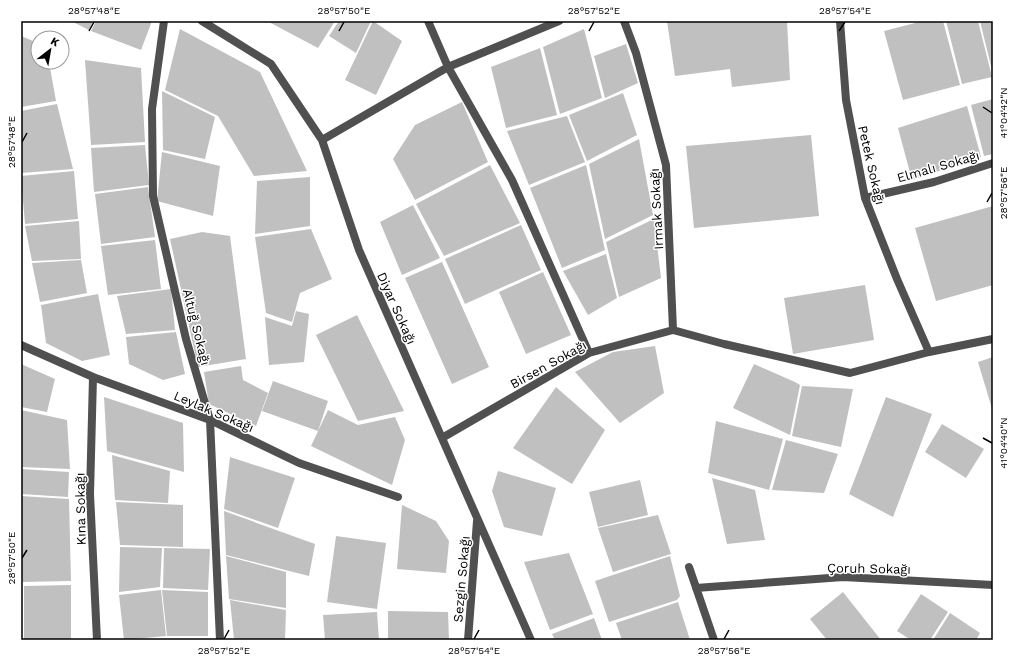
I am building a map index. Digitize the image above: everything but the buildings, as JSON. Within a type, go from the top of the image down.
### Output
[{"type":"street","name":"Altuğ Sokağı","points":[[164,21],[152,109],[153,196],[186,339],[210,420],[220,640]]},
{"type":"street","name":"Diyar Sokağı","points":[[202,21],[271,64],[322,140],[359,250],[531,640]]},
{"type":"street","points":[[428,21],[448,67],[512,180],[589,353]]},
{"type":"street","points":[[322,140],[448,67],[559,21]]},
{"type":"street","name":"Irmak Sokağı","points":[[624,21],[636,53],[666,165],[673,330]]},
{"type":"street","name":"Petek Sokağı","points":[[840,21],[846,100],[865,198],[897,279],[929,352]]},
{"type":"street","name":"Elmalı Sokağı","points":[[865,198],[934,182],[993,163]]},
{"type":"street","points":[[673,330],[724,344],[850,373],[929,352],[993,339]]},
{"type":"street","name":"Birsen Sokağı","points":[[442,438],[589,353],[673,330]]},
{"type":"street","name":"Leylak Sokağı","points":[[21,345],[93,377],[210,420],[299,463],[398,497]]},
{"type":"street","name":"Kına Sokağı","points":[[93,377],[90,494],[97,640]]},
{"type":"street","name":"Sezgin Sokağı","points":[[468,640],[478,519]]},
{"type":"street","points":[[689,567],[714,640]]},
{"type":"street","name":"Çoruh Sokağı","points":[[696,588],[844,577],[993,585]]}]
